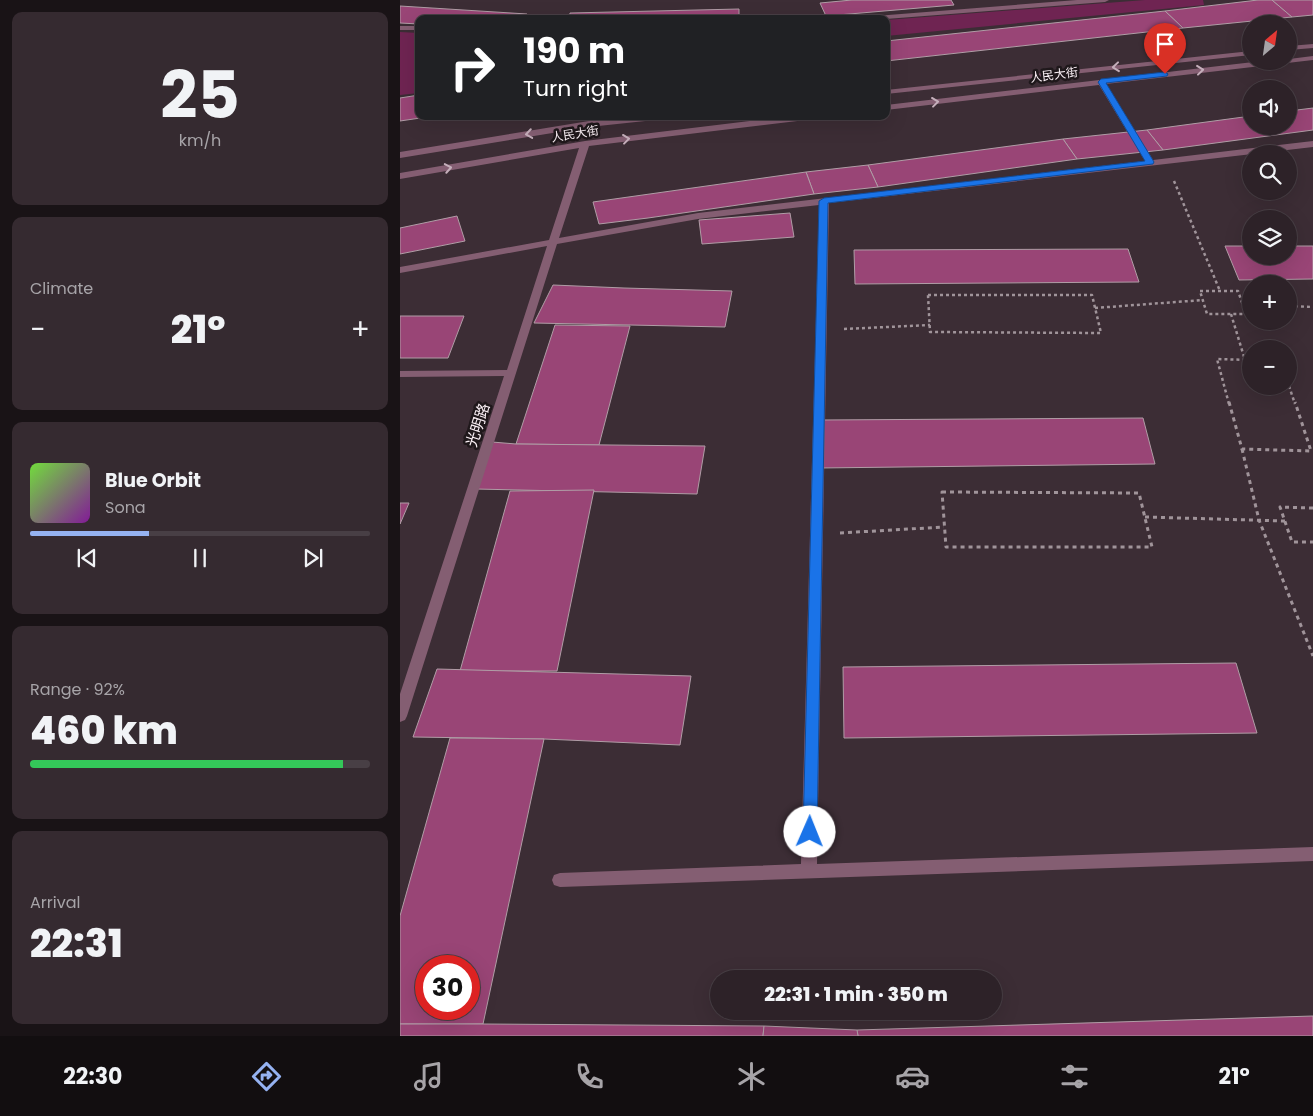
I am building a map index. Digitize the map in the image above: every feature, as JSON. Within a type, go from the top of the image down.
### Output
[{"type":"street","points":[[890,17],[1105,0]]},
{"type":"street","points":[[400,28],[415,28]]},
{"type":"street","points":[[1298,47],[1313,46]]},
{"type":"street","name":"人民大街","points":[[890,92],[1242,54]]},
{"type":"street","points":[[1298,60],[1313,58]]},
{"type":"street","name":"人民大街","points":[[890,108],[1242,66]]},
{"type":"street","points":[[1101,82],[1150,162]]},
{"type":"street","name":"人民大街","points":[[400,155],[588,124],[626,120]]},
{"type":"street","name":"人民大街","points":[[400,176],[585,144],[781,120]]},
{"type":"street","name":"光明路","points":[[400,716],[585,144]]},
{"type":"street","points":[[400,270],[698,216],[1313,144]]},
{"type":"street","points":[[809,872],[824,201]]},
{"type":"street","points":[[400,374],[510,373]]},
{"type":"street","points":[[560,880],[1313,854]]},
{"type":"path","points":[[1165,161],[1220,291]]},
{"type":"path","points":[[1242,301],[1238,291],[1200,291],[1207,314],[1242,314]]},
{"type":"path","points":[[928,295],[1092,295],[1101,333],[930,332],[930,325],[928,295]]},
{"type":"path","points":[[1095,308],[1203,300]]},
{"type":"path","points":[[1297,306],[1313,307]]},
{"type":"path","points":[[1231,314],[1242,350]]},
{"type":"path","points":[[821,330],[930,325]]},
{"type":"path","points":[[1242,360],[1217,359],[1259,520],[1313,656]]},
{"type":"path","points":[[1242,449],[1311,451],[1292,395]]},
{"type":"path","points":[[942,492],[1139,493],[1152,547],[946,547],[944,527],[942,492]]},
{"type":"path","points":[[1313,508],[1280,508],[1292,542],[1313,542]]},
{"type":"path","points":[[1145,517],[1285,521]]},
{"type":"path","points":[[816,534],[944,527]]},
{"type":"shaded area","points":[[1145,0],[1203,0],[1204,5],[890,36],[890,20]]},
{"type":"shaded area","points":[[400,32],[415,33],[415,93],[400,95]]},
{"type":"building","points":[[852,0],[951,0],[954,5],[826,15],[820,3]]},
{"type":"building","points":[[1272,0],[1290,15],[1242,15],[1242,22],[1183,28],[1165,11]]},
{"type":"building","points":[[1272,0],[1313,0],[1313,15],[1290,15]]},
{"type":"building","points":[[400,6],[527,14],[415,15],[415,24],[400,23]]},
{"type":"building","points":[[739,9],[739,15],[570,15],[570,13]]},
{"type":"building","points":[[1165,11],[1183,28],[890,61],[890,41]]},
{"type":"building","points":[[415,96],[415,119],[400,121],[400,98]]},
{"type":"building","points":[[1313,108],[1313,130],[1297,132],[1297,110]]},
{"type":"building","points":[[1242,117],[1242,135],[1276,135],[1163,150],[1147,130]]},
{"type":"building","points":[[1147,130],[1163,150],[1077,159],[1063,139]]},
{"type":"building","points":[[1063,139],[1077,159],[878,187],[868,165]]},
{"type":"building","points":[[868,165],[878,187],[814,194],[806,172]]},
{"type":"building","points":[[806,172],[814,194],[648,218],[599,224],[593,202]]},
{"type":"building","points":[[790,213],[794,237],[702,244],[699,220]]},
{"type":"building","points":[[457,216],[465,241],[400,254],[400,228]]},
{"type":"building","points":[[1225,246],[1242,246],[1242,265],[1297,265],[1297,246],[1313,246],[1313,279],[1297,279],[1297,275],[1242,275],[1242,280],[1239,280]]},
{"type":"building","points":[[1128,249],[1139,282],[855,284],[854,250]]},
{"type":"building","points":[[553,285],[732,291],[725,327],[534,323]]},
{"type":"building","points":[[400,316],[464,316],[448,358],[400,358]]},
{"type":"building","points":[[555,325],[630,326],[599,445],[516,444]]},
{"type":"building","points":[[1143,418],[1155,464],[819,468],[820,420]]},
{"type":"building","points":[[492,442],[516,444],[705,446],[697,494],[475,489]]},
{"type":"building","points":[[594,490],[557,671],[460,671],[510,491]]},
{"type":"building","points":[[400,503],[409,503],[400,524]]},
{"type":"building","points":[[1236,663],[1257,733],[844,738],[843,667]]},
{"type":"building","points":[[437,669],[691,676],[680,745],[544,739],[413,737]]},
{"type":"building","points":[[450,738],[544,739],[483,1024],[400,1024],[400,916]]},
{"type":"building","points":[[1313,1016],[1313,1036],[858,1036],[857,1030]]},
{"type":"building","points":[[400,1024],[764,1026],[763,1036],[400,1036]]},
{"type":"building","points":[[764,1026],[857,1030],[858,1036],[763,1036]]},
{"type":"route","points":[[810,832],[824,201],[1150,162],[1101,82],[1165,74]]}]
